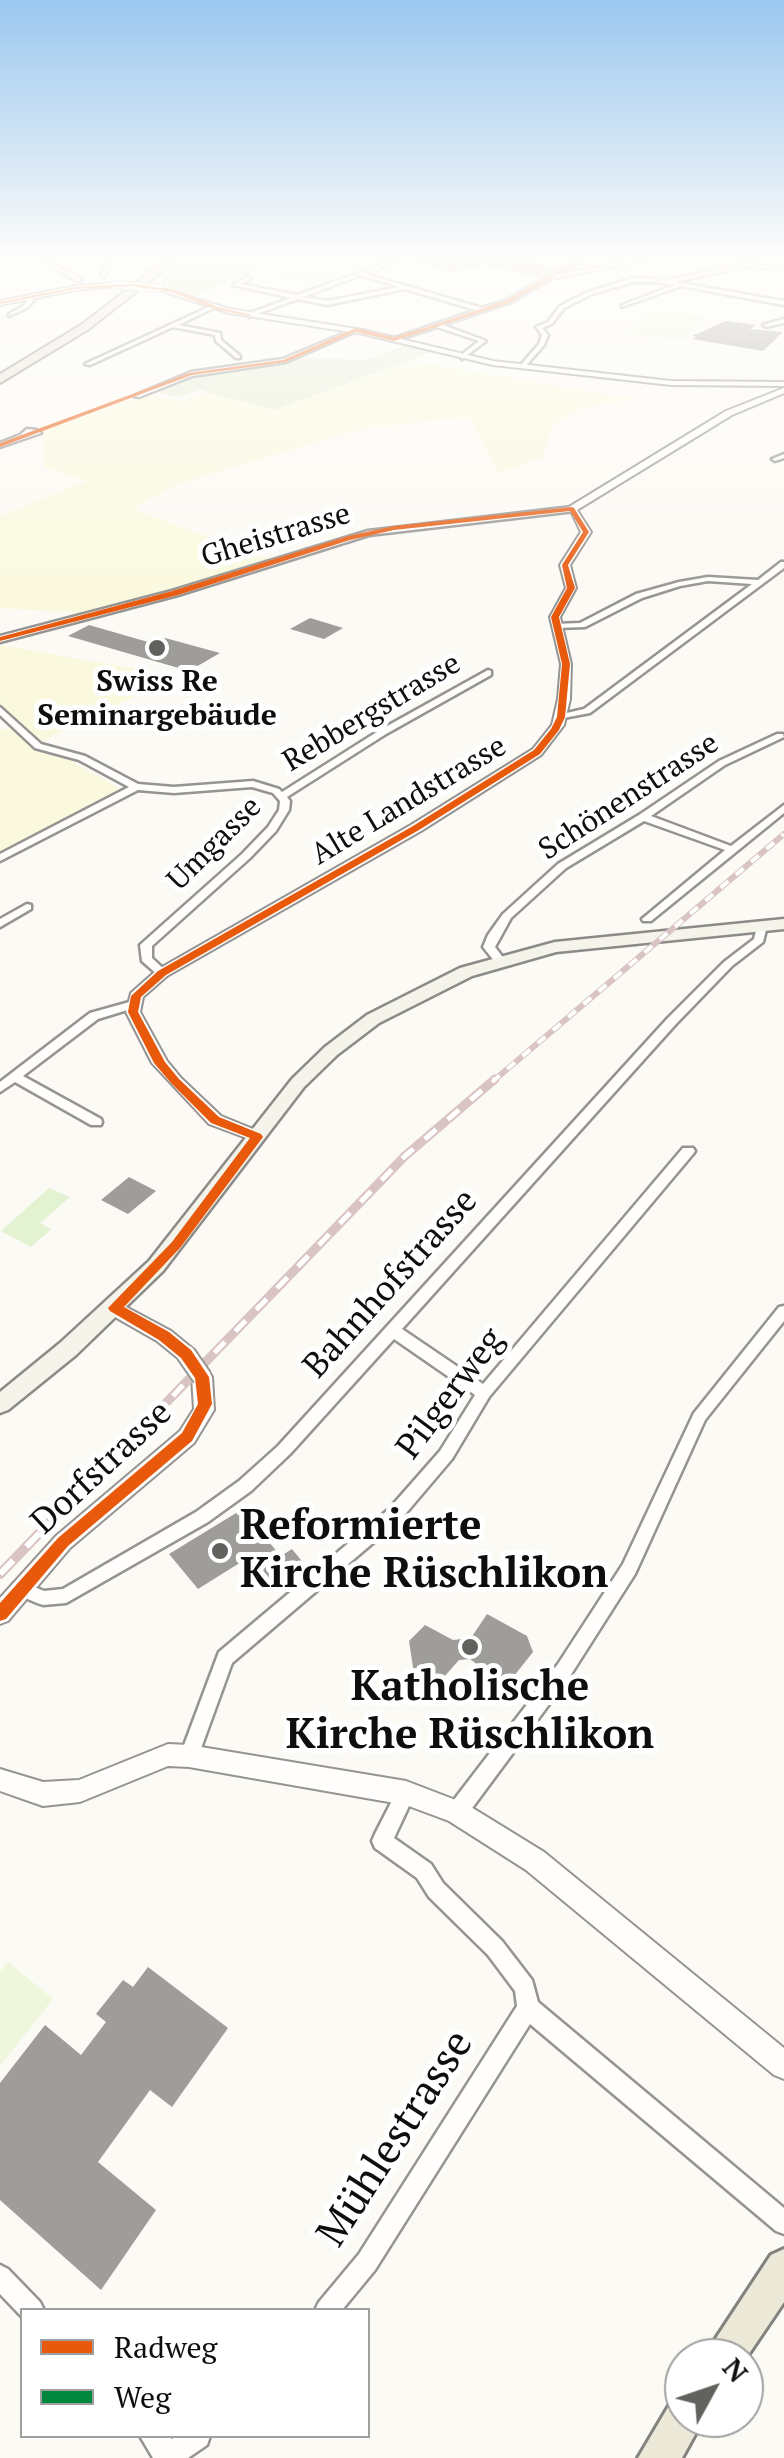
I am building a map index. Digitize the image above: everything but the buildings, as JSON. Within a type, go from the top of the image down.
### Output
[{"type":"main road","points":[[0,1404],[115,1308],[176,1244],[298,1083],[360,1028],[407,998],[499,960],[612,939],[784,924]]},
{"type":"main road","points":[[737,2338],[784,2268]]},
{"type":"street","points":[[136,396],[200,373]]},
{"type":"street","points":[[577,373],[685,384],[784,387]]},
{"type":"street","points":[[782,567],[587,712],[560,717],[566,664],[555,616],[572,588],[565,565],[586,532],[572,509],[728,413],[784,387]]},
{"type":"street","points":[[0,446],[26,435]]},
{"type":"street","name":"Gheistrasse","points":[[0,639],[176,593],[368,533],[572,509]]},
{"type":"street","points":[[557,626],[588,622],[639,596],[679,584],[708,579],[757,582]]},
{"type":"street","name":"Rebbergstrasse","points":[[282,796],[383,732],[488,673]]},
{"type":"street","name":"Umgasse","points":[[0,710],[6,724],[38,746],[82,758],[136,787],[174,790],[242,783],[282,796],[284,810],[259,843],[146,944],[146,959],[162,973]]},
{"type":"street","name":"Alte Landstrasse","points":[[0,1088],[94,1016],[133,1004],[136,996],[162,973],[515,769],[544,744],[560,717]]},
{"type":"street","name":"Schönenstrasse","points":[[499,960],[489,947],[507,916],[562,866],[644,818],[722,762],[780,736]]},
{"type":"street","points":[[0,858],[136,787]]},
{"type":"street","points":[[647,919],[784,808]]},
{"type":"street","points":[[644,818],[731,849]]},
{"type":"street","points":[[0,924],[27,908]]},
{"type":"street","name":"Bahnhofstrasse","points":[[20,1588],[43,1598],[66,1596],[202,1517],[245,1486],[284,1450],[671,1022],[728,964],[760,940],[762,926]]},
{"type":"street","points":[[133,1004],[133,1012],[160,1063],[175,1080],[224,1126],[257,1137]]},
{"type":"street","points":[[15,1077],[96,1122]]},
{"type":"street","name":"Pilgerweg","points":[[189,1756],[225,1658],[395,1514],[446,1455],[484,1393],[688,1151]]},
{"type":"street","name":"Dorfstrasse","points":[[20,1588],[102,1506],[186,1438],[205,1404],[202,1377],[186,1354],[151,1327],[115,1308]]},
{"type":"street","points":[[457,1812],[564,1670],[629,1569],[699,1417],[784,1311]]},
{"type":"street","points":[[392,1330],[484,1393]]},
{"type":"street","points":[[0,1614],[20,1588]]},
{"type":"street","points":[[0,1780],[44,1794],[80,1791],[147,1762],[189,1756],[406,1792],[457,1812],[535,1861],[784,2065]]},
{"type":"street","points":[[406,1792],[382,1842],[424,1871],[436,1890],[495,1948],[525,1986],[528,2008],[784,2223]]},
{"type":"street","name":"Mühlestrasse","points":[[329,2308],[368,2262],[528,2008]]},
{"type":"street","points":[[0,2277],[30,2308]]},
{"type":"street","points":[[168,2456],[195,2438]]},
{"type":"green space","points":[[376,373],[275,410],[200,390],[178,397],[157,392],[200,374]]},
{"type":"green space","points":[[379,373],[480,373],[633,399],[582,408],[553,425],[543,457],[498,474],[470,417],[365,428],[178,484],[132,509],[272,560],[176,593],[96,614],[0,608],[0,516],[86,481],[44,467],[42,431],[146,394],[183,401],[210,392],[275,410]]},
{"type":"green space","points":[[0,645],[177,676],[38,743],[124,791],[0,855],[0,731],[19,725],[0,703]]},
{"type":"green space","points":[[49,1188],[70,1197],[40,1223],[51,1229],[48,1232],[31,1247],[1,1231]]},
{"type":"green space","points":[[8,1962],[53,1999],[0,2066],[0,1971]]},
{"type":"railway","points":[[492,1082],[784,834]]},
{"type":"railway","points":[[131,1439],[405,1156],[495,1079]]},
{"type":"railway","points":[[0,1574],[133,1436]]},
{"type":"cycle path","points":[[0,445],[200,373]]},
{"type":"cycle path","points":[[0,639],[175,593],[348,538],[394,528],[572,509],[586,532],[565,565],[571,588],[555,617],[566,664],[561,717],[537,752],[416,828],[162,973],[136,996],[133,1012],[160,1063],[175,1081],[215,1120],[257,1137],[176,1245],[115,1308],[164,1336],[186,1354],[202,1377],[205,1404],[187,1437],[63,1542],[0,1614]]},
{"type":"place","name":"Swiss Re Seminargebäude","points":[[157,648]]},
{"type":"place","name":"Reformierte Kirche Rüschlikon","points":[[220,1551]]},
{"type":"place","name":"Katholische Kirche Rüschlikon","points":[[470,1647]]}]
